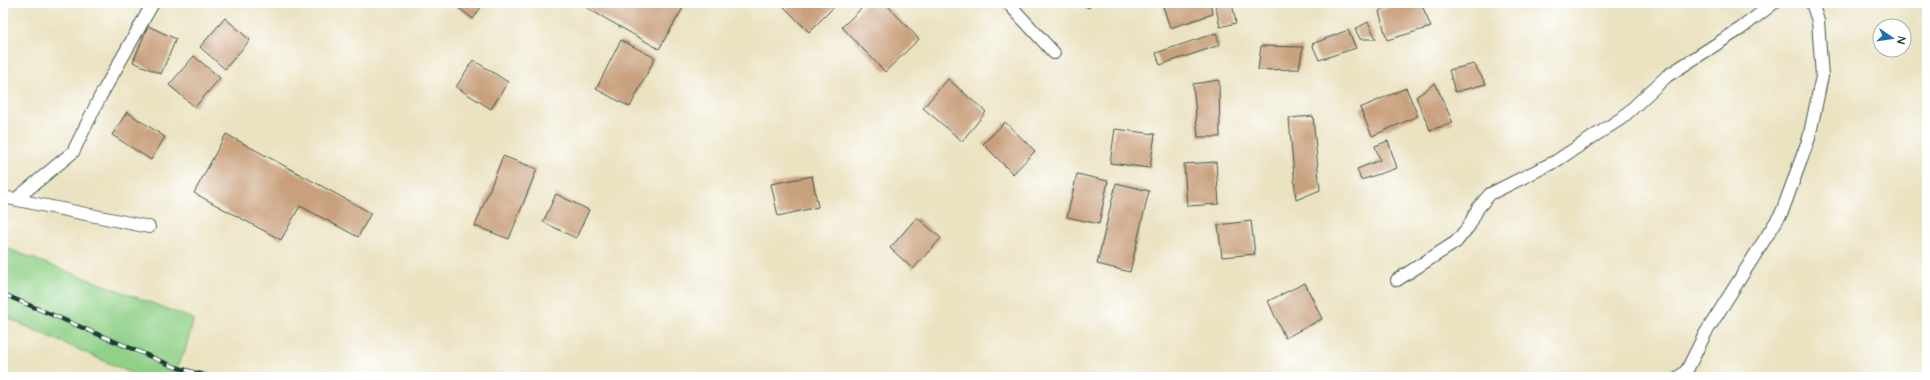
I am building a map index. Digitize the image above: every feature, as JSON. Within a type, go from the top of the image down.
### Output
[{"type":"lane","points":[[16,199],[73,152],[104,90],[153,3]]},
{"type":"lane","points":[[1008,3],[1054,53]]},
{"type":"lane","points":[[1397,280],[1456,242],[1469,226],[1478,208],[1490,194],[1556,161],[1622,118],[1668,76],[1740,29],[1774,3]]},
{"type":"lane","points":[[1679,377],[1687,370],[1705,334],[1782,212],[1809,138],[1822,76],[1818,21],[1812,3]]},
{"type":"lane","points":[[3,197],[150,227]]},
{"type":"green space","points":[[3,247],[194,319],[185,351],[172,377],[140,377],[3,316]]},
{"type":"building","points":[[452,3],[484,3],[473,19]]},
{"type":"building","points":[[590,3],[686,3],[659,49],[587,8]]},
{"type":"building","points":[[786,3],[838,3],[809,32],[783,6]]},
{"type":"building","points":[[867,3],[885,3],[919,39],[885,72],[842,27]]},
{"type":"building","points":[[1078,3],[1092,3],[1089,8]]},
{"type":"building","points":[[1162,3],[1210,3],[1213,14],[1170,28]]},
{"type":"building","points":[[1215,3],[1232,3],[1236,23],[1220,27]]},
{"type":"building","points":[[1398,3],[1421,3],[1431,27],[1387,40],[1379,11]]},
{"type":"building","points":[[225,18],[250,40],[225,69],[200,47]]},
{"type":"building","points":[[1368,22],[1376,39],[1360,39],[1355,29]]},
{"type":"building","points":[[148,26],[176,39],[161,74],[133,62]]},
{"type":"building","points":[[1348,30],[1356,48],[1319,60],[1312,44]]},
{"type":"building","points":[[1216,33],[1220,45],[1160,65],[1156,53]]},
{"type":"building","points":[[621,40],[655,58],[630,107],[596,89]]},
{"type":"building","points":[[1261,46],[1303,47],[1299,69],[1258,70]]},
{"type":"building","points":[[194,56],[220,78],[195,107],[169,85]]},
{"type":"building","points":[[473,60],[508,82],[491,109],[456,87]]},
{"type":"building","points":[[1474,64],[1486,84],[1455,92],[1449,70]]},
{"type":"building","points":[[948,79],[986,112],[962,141],[923,108]]},
{"type":"building","points":[[1219,80],[1220,137],[1198,137],[1193,84]]},
{"type":"building","points":[[1435,83],[1453,123],[1430,130],[1416,97]]},
{"type":"building","points":[[1406,88],[1418,116],[1372,136],[1360,108]]},
{"type":"building","points":[[127,112],[165,137],[151,160],[112,135]]},
{"type":"building","points":[[1313,116],[1320,190],[1296,200],[1289,118]]},
{"type":"building","points":[[1005,122],[1035,151],[1013,174],[983,144]]},
{"type":"building","points":[[1115,129],[1155,134],[1150,168],[1110,163]]},
{"type":"building","points":[[226,134],[371,213],[358,237],[300,206],[281,240],[194,193]]},
{"type":"building","points":[[1388,141],[1397,168],[1361,180],[1357,169],[1380,160],[1375,146]]},
{"type":"building","points":[[503,156],[537,169],[509,239],[475,226]]},
{"type":"building","points":[[1216,162],[1219,204],[1187,206],[1184,164]]},
{"type":"building","points":[[1077,174],[1108,181],[1099,224],[1067,217]]},
{"type":"building","points":[[812,176],[818,207],[778,216],[771,184]]},
{"type":"building","points":[[1116,183],[1149,191],[1130,272],[1097,264]]},
{"type":"building","points":[[556,194],[589,210],[576,238],[543,222]]},
{"type":"building","points":[[917,217],[941,238],[913,269],[890,248]]},
{"type":"building","points":[[1251,221],[1255,254],[1222,257],[1218,225]]},
{"type":"building","points":[[1305,283],[1322,319],[1285,338],[1268,301]]},
{"type":"railway","points":[[3,294],[175,367],[211,377]]}]
